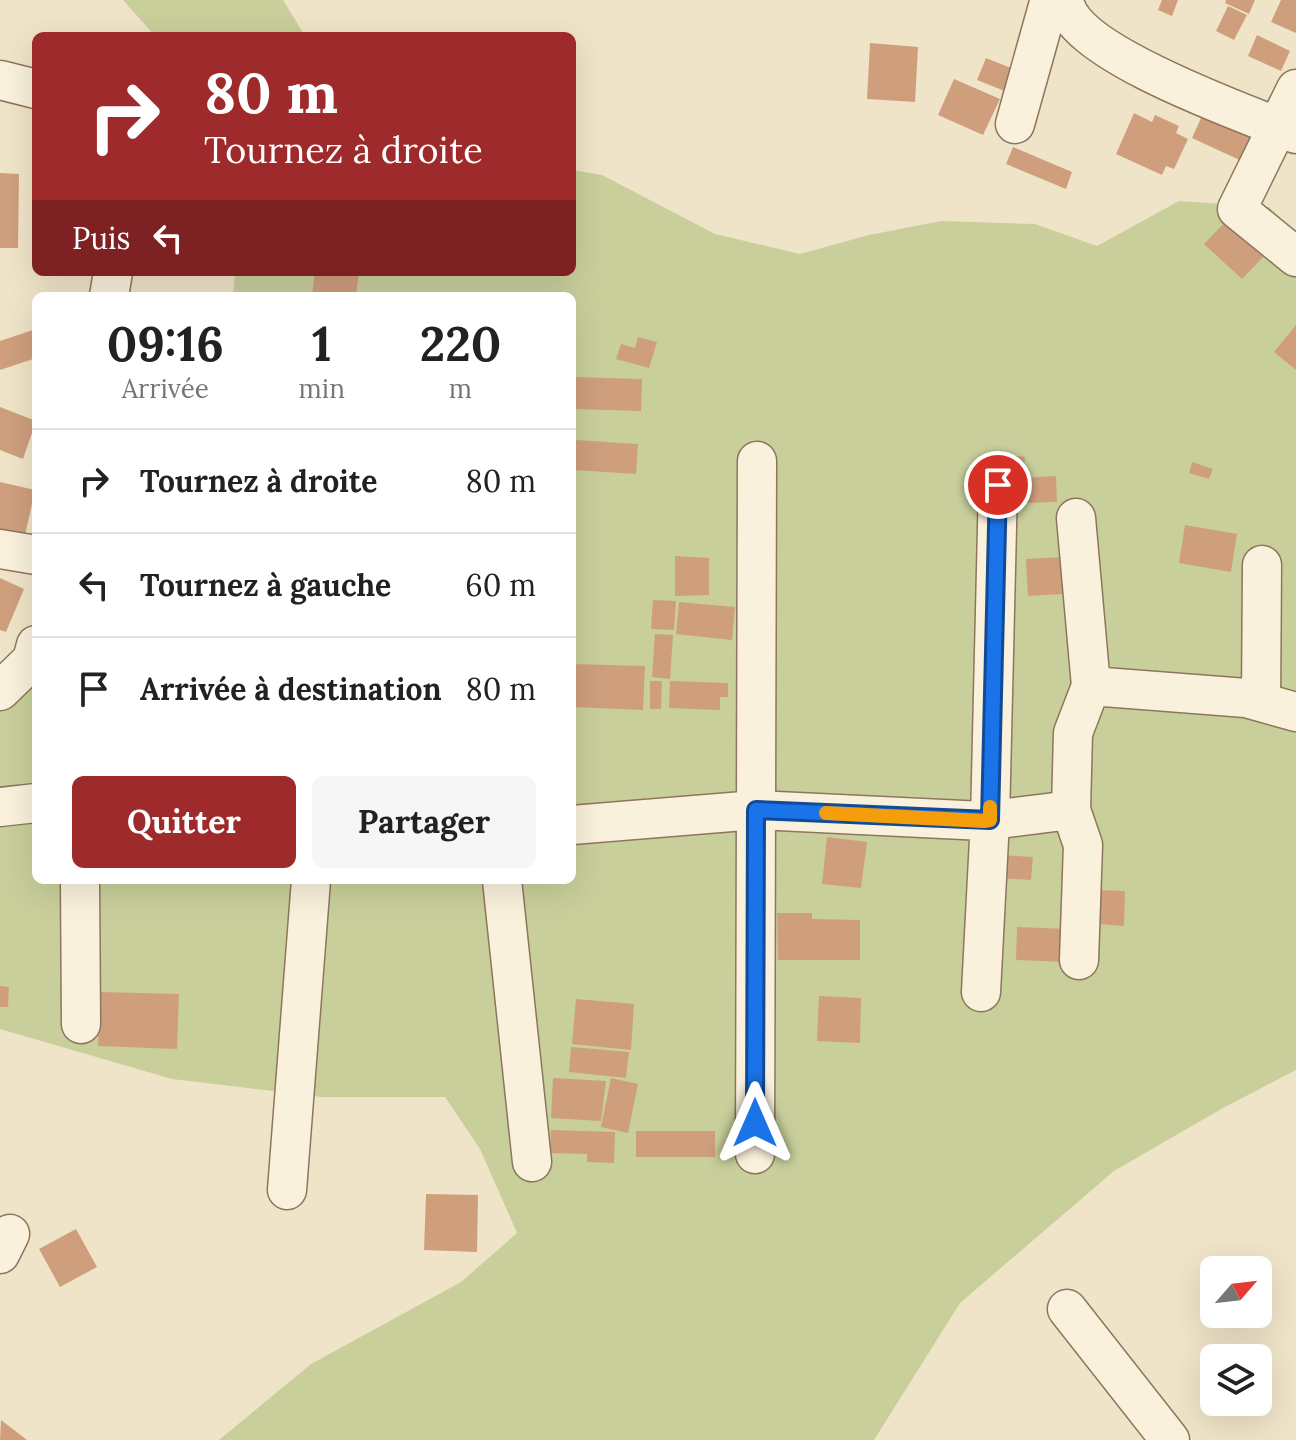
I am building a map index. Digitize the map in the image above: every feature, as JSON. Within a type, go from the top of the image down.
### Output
[{"type":"street","points":[[1015,124],[1051,4],[1076,25],[1146,71],[1287,130]]},
{"type":"street","points":[[0,80],[32,88]]},
{"type":"street","points":[[1296,89],[1287,130],[1237,209],[1296,257]]},
{"type":"street","points":[[755,1154],[757,461]]},
{"type":"street","points":[[981,992],[990,820],[998,485]]},
{"type":"street","points":[[1076,518],[1091,686],[1073,733],[1071,810],[1083,845],[1079,960]]},
{"type":"street","points":[[0,549],[32,554]]},
{"type":"street","points":[[1091,686],[1278,707],[1262,565]]},
{"type":"street","points":[[0,691],[32,660]]},
{"type":"street","points":[[0,807],[32,803]]},
{"type":"street","points":[[576,825],[756,810],[990,820],[1071,810]]},
{"type":"street","points":[[80,884],[81,1024]]},
{"type":"street","points":[[287,1190],[311,884]]},
{"type":"street","points":[[502,884],[532,1162]]},
{"type":"street","points":[[1067,1309],[1170,1440]]},
{"type":"green space","points":[[123,0],[283,0],[303,32],[151,32]]},
{"type":"green space","points":[[576,171],[602,175],[715,234],[800,254],[869,235],[941,221],[1035,224],[1097,246],[1179,201],[1269,207],[1296,232],[1296,1070],[1114,1171],[960,1303],[874,1440],[219,1440],[311,1364],[461,1282],[517,1233],[480,1149],[445,1097],[322,1097],[172,1079],[0,1029],[0,680],[32,650],[32,884],[576,884],[576,292],[233,292],[235,276],[576,276]]},
{"type":"building","points":[[1162,0],[1178,0],[1172,16],[1158,10]]},
{"type":"building","points":[[1226,0],[1255,0],[1249,14],[1225,3]]},
{"type":"building","points":[[1281,0],[1296,0],[1296,33],[1271,22]]},
{"type":"building","points":[[1228,6],[1247,15],[1234,40],[1216,31]]},
{"type":"building","points":[[1257,35],[1290,51],[1281,71],[1248,56]]},
{"type":"building","points":[[870,43],[918,47],[915,102],[867,99]]},
{"type":"building","points":[[986,58],[1016,70],[1007,92],[977,80]]},
{"type":"building","points":[[954,79],[1000,99],[983,135],[938,115]]},
{"type":"building","points":[[1205,109],[1259,134],[1246,163],[1192,138]]},
{"type":"building","points":[[1134,113],[1152,122],[1155,115],[1179,126],[1176,133],[1188,139],[1174,169],[1166,166],[1162,175],[1116,154]]},
{"type":"building","points":[[1013,147],[1072,172],[1066,189],[1006,164]]},
{"type":"building","points":[[0,173],[19,174],[18,248],[0,248]]},
{"type":"building","points":[[1232,215],[1270,250],[1242,279],[1204,244]]},
{"type":"building","points":[[314,276],[358,276],[356,292],[312,292]]},
{"type":"building","points":[[1296,325],[1296,370],[1274,352]]},
{"type":"building","points":[[32,330],[32,359],[0,370],[0,341]]},
{"type":"building","points":[[638,337],[657,342],[649,368],[616,359],[621,344],[635,348]]},
{"type":"building","points":[[576,377],[642,379],[641,411],[576,409]]},
{"type":"building","points":[[0,407],[32,419],[32,433],[23,459],[0,450]]},
{"type":"building","points":[[576,440],[638,444],[636,474],[576,470]]},
{"type":"building","points":[[1003,454],[1025,457],[1023,477],[1000,474]]},
{"type":"building","points":[[1192,462],[1213,469],[1209,479],[1189,473]]},
{"type":"building","points":[[1056,476],[1057,502],[1025,503],[1024,478]]},
{"type":"building","points":[[0,482],[32,489],[24,540],[0,535]]},
{"type":"building","points":[[1185,525],[1237,534],[1231,572],[1179,563]]},
{"type":"building","points":[[675,556],[709,558],[709,595],[675,596]]},
{"type":"building","points":[[1062,557],[1064,594],[1028,596],[1026,559]]},
{"type":"building","points":[[0,578],[24,589],[6,632],[0,630]]},
{"type":"building","points":[[653,600],[676,601],[674,630],[651,629]]},
{"type":"building","points":[[679,602],[735,607],[732,640],[676,634]]},
{"type":"building","points":[[655,634],[673,635],[670,679],[652,677]]},
{"type":"building","points":[[576,664],[645,666],[643,710],[576,707]]},
{"type":"building","points":[[650,681],[662,681],[661,709],[650,709]]},
{"type":"building","points":[[670,681],[728,683],[728,697],[720,697],[720,710],[669,708]]},
{"type":"building","points":[[827,837],[867,842],[861,888],[822,884]]},
{"type":"building","points":[[999,855],[1033,857],[1031,880],[997,878]]},
{"type":"building","points":[[1099,890],[1125,891],[1124,926],[1098,924]]},
{"type":"building","points":[[777,913],[812,913],[812,919],[860,920],[860,960],[778,960]]},
{"type":"building","points":[[1017,927],[1067,929],[1066,962],[1016,960]]},
{"type":"building","points":[[0,986],[9,987],[8,1007],[0,1007]]},
{"type":"building","points":[[100,992],[179,994],[177,1049],[98,1046]]},
{"type":"building","points":[[819,996],[861,998],[860,1043],[817,1041]]},
{"type":"building","points":[[576,999],[634,1004],[631,1050],[572,1044]]},
{"type":"building","points":[[571,1047],[629,1052],[626,1078],[569,1072]]},
{"type":"building","points":[[553,1078],[606,1081],[601,1121],[551,1118]]},
{"type":"building","points":[[611,1078],[638,1084],[628,1133],[601,1127]]},
{"type":"building","points":[[551,1130],[615,1132],[614,1163],[587,1162],[587,1154],[550,1153]]},
{"type":"building","points":[[636,1131],[715,1131],[715,1157],[636,1157]]},
{"type":"building","points":[[426,1194],[478,1195],[477,1252],[424,1250]]},
{"type":"building","points":[[76,1229],[97,1267],[60,1287],[39,1249]]},
{"type":"building","points":[[1,1420],[27,1440],[0,1440]]},
{"type":"slow traffic","points":[[826,813],[984,821],[990,820],[990,807]]},
{"type":"route","points":[[755,1123],[756,810],[990,820],[998,485]]}]
